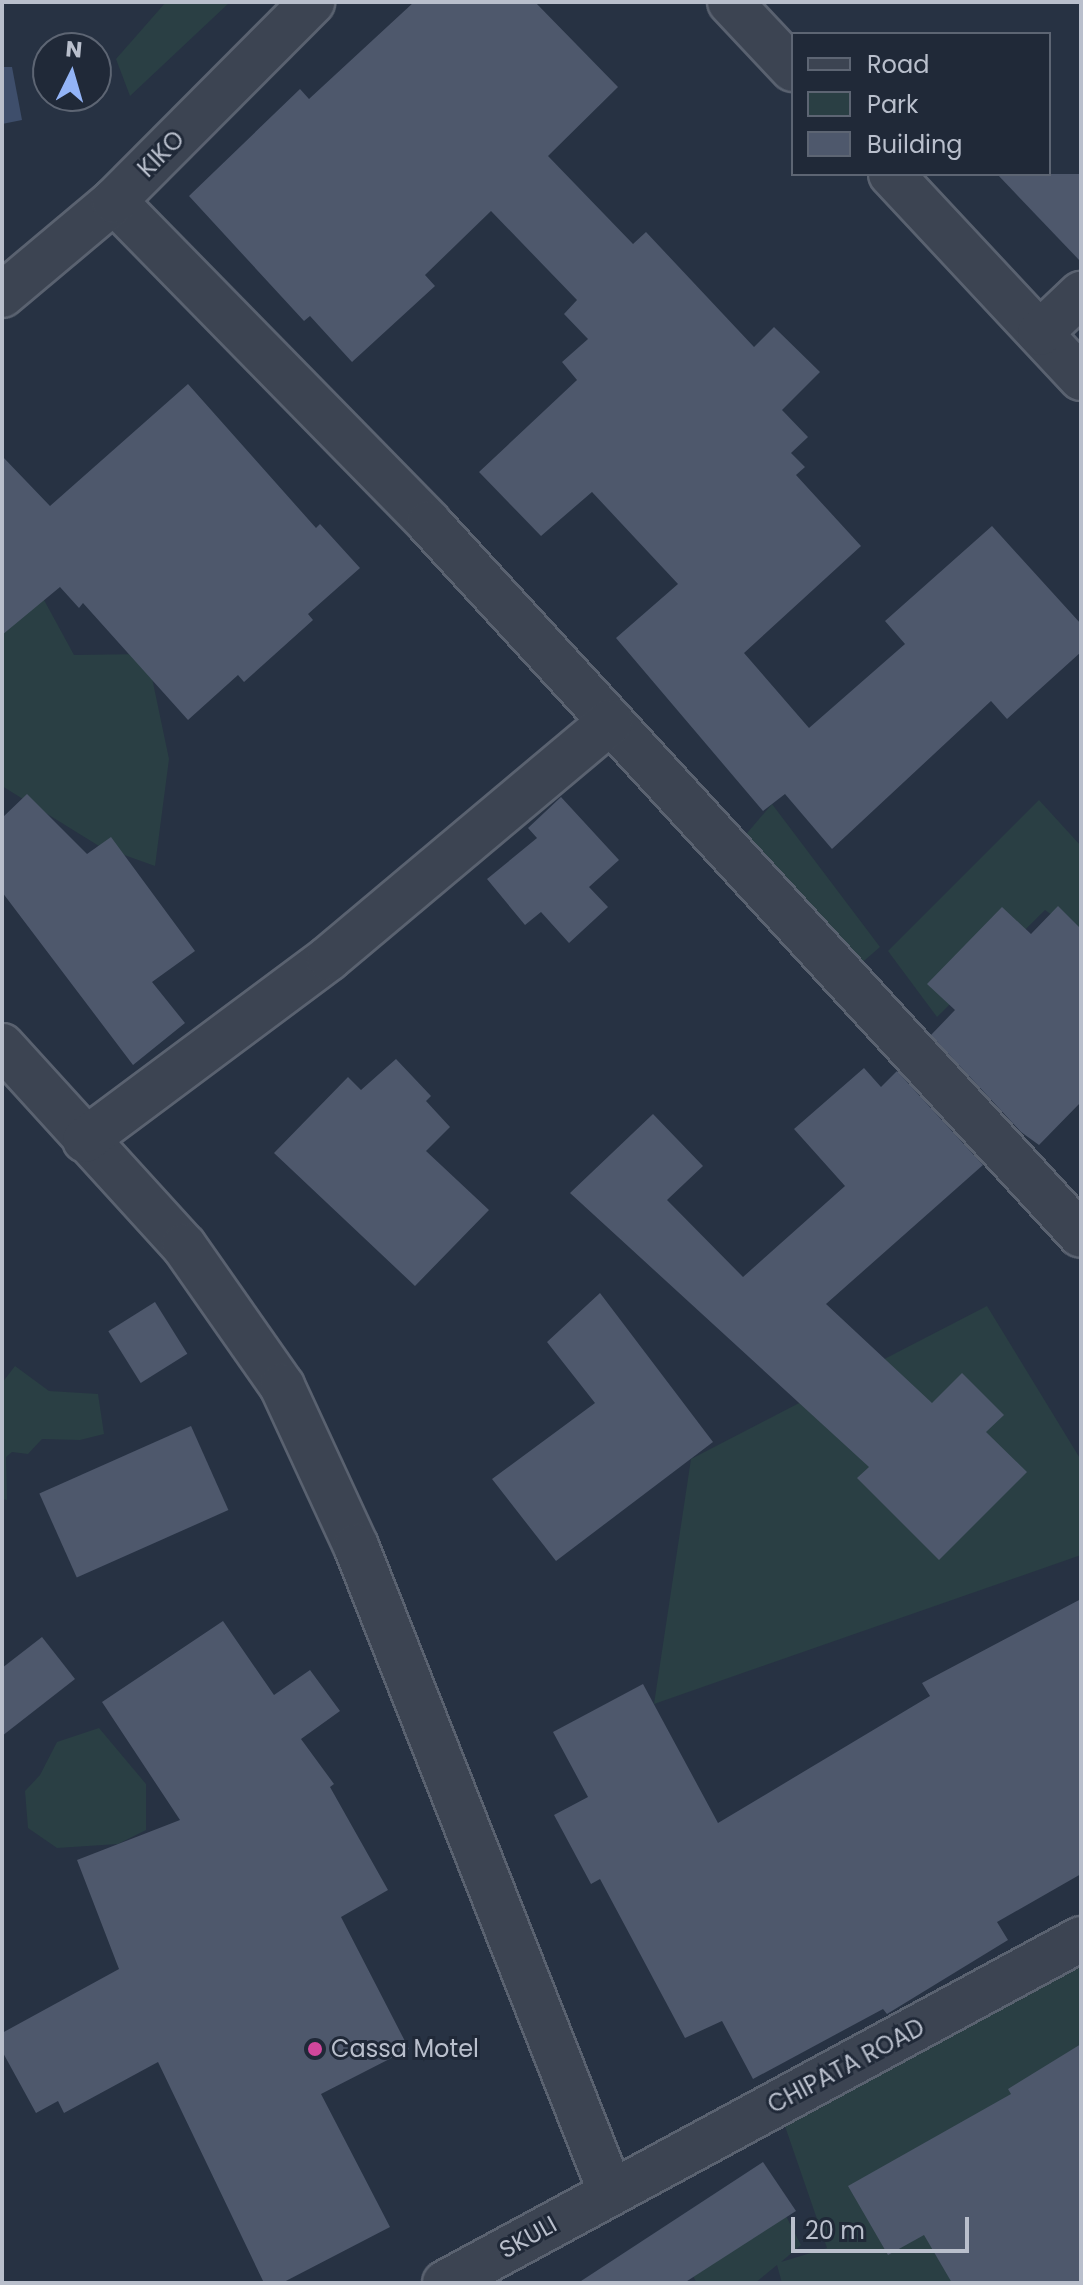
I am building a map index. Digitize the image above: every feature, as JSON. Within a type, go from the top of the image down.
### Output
[{"type":"street","name":"KIKO","points":[[2,295],[114,201],[312,2]]},
{"type":"street","points":[[730,2],[791,67]]},
{"type":"street","points":[[893,176],[1081,378]]},
{"type":"street","points":[[114,201],[429,523],[610,722],[1076,1219]]},
{"type":"street","points":[[1040,333],[1081,294]]},
{"type":"street","points":[[85,1140],[329,958],[610,722]]},
{"type":"street","points":[[2,1046],[184,1246],[282,1386],[356,1546],[610,2190]]},
{"type":"street","name":"CHIPATA ROAD","points":[[610,2190],[1081,1939]]},
{"type":"street","name":"SKULI","points":[[445,2283],[610,2190]]},
{"type":"green space","points":[[166,2],[230,2],[130,96],[116,59]]},
{"type":"green space","points":[[2,523],[74,655],[147,654],[169,759],[155,866],[99,846],[2,786]]},
{"type":"green space","points":[[1039,800],[1081,846],[1081,936],[1045,910],[937,1017],[888,951]]},
{"type":"green space","points":[[772,804],[880,947],[843,979],[742,839]]},
{"type":"green space","points":[[987,1306],[1081,1460],[1081,1555],[654,1704],[691,1459]]},
{"type":"green space","points":[[15,1366],[49,1391],[98,1394],[104,1434],[80,1440],[42,1439],[28,1454],[12,1452],[6,1457],[7,1500],[2,1499],[2,1383]]},
{"type":"green space","points":[[99,1728],[146,1784],[146,1830],[118,1844],[57,1848],[28,1828],[25,1791],[40,1775],[57,1742]]},
{"type":"green space","points":[[1081,1966],[1081,2283],[782,2283],[777,2265],[755,2283],[697,2283],[682,2258],[772,2189],[801,2245],[781,2262],[827,2248],[777,2103],[839,2088]]},
{"type":"water","points":[[2,67],[12,67],[22,120],[2,124]]},
{"type":"building","points":[[414,2],[535,2],[618,87],[548,156],[633,244],[646,232],[754,347],[774,327],[820,372],[782,410],[808,437],[791,453],[805,467],[796,475],[861,546],[744,653],[809,728],[905,644],[885,621],[992,526],[1081,624],[1081,652],[1007,719],[991,701],[832,849],[785,794],[763,811],[616,638],[678,584],[592,492],[541,536],[479,472],[577,380],[562,362],[588,339],[564,314],[577,300],[491,211],[425,275],[435,286],[352,362],[310,316],[304,321],[189,196],[300,89],[309,99]]},
{"type":"building","points":[[1081,174],[1081,262],[999,176]]},
{"type":"building","points":[[188,384],[316,528],[320,524],[360,568],[308,614],[313,620],[244,682],[238,675],[188,720],[83,603],[79,608],[60,587],[2,635],[2,456],[50,506]]},
{"type":"building","points":[[27,794],[87,854],[111,837],[195,951],[152,982],[185,1023],[133,1065],[2,892],[2,818]]},
{"type":"building","points":[[561,797],[619,860],[589,887],[608,907],[569,943],[541,912],[525,925],[487,879],[537,838],[528,828]]},
{"type":"building","points":[[1058,906],[1081,929],[1081,1102],[1039,1145],[1021,1132],[931,1035],[955,1010],[927,984],[1002,907],[1031,934]]},
{"type":"building","points":[[396,1059],[431,1096],[426,1101],[450,1127],[426,1151],[489,1210],[415,1286],[274,1153],[348,1077],[361,1090]]},
{"type":"building","points":[[864,1068],[881,1087],[897,1071],[983,1165],[826,1304],[932,1403],[962,1373],[1004,1415],[986,1432],[1027,1472],[939,1560],[857,1478],[869,1467],[570,1193],[653,1114],[703,1166],[667,1200],[743,1277],[845,1186],[794,1129]]},
{"type":"building","points":[[600,1293],[713,1442],[556,1561],[492,1479],[595,1403],[547,1342]]},
{"type":"building","points":[[155,1302],[187,1354],[141,1383],[108,1331]]},
{"type":"building","points":[[191,1426],[228,1510],[77,1578],[39,1494]]},
{"type":"building","points":[[1081,1599],[1081,1874],[997,1922],[1008,1940],[887,2014],[883,2009],[753,2079],[722,2021],[685,2038],[600,1879],[591,1884],[554,1815],[588,1797],[553,1732],[643,1684],[718,1823],[930,1696],[922,1683]]},
{"type":"building","points":[[223,1621],[274,1695],[310,1670],[340,1711],[301,1739],[334,1784],[330,1787],[388,1890],[341,1917],[409,2049],[321,2094],[390,2227],[282,2283],[264,2283],[158,2062],[64,2113],[58,2101],[36,2113],[2,2051],[2,2033],[119,1969],[77,1860],[180,1820],[102,1702]]},
{"type":"building","points":[[42,1637],[75,1679],[2,1736],[2,1668]]},
{"type":"building","points":[[1081,2044],[1081,2283],[952,2283],[924,2235],[888,2255],[848,2186],[1011,2094],[1008,2089]]},
{"type":"building","points":[[763,2162],[796,2211],[684,2283],[578,2283]]},
{"type":"place","name":"Cassa Motel","points":[[315,2049]]}]
